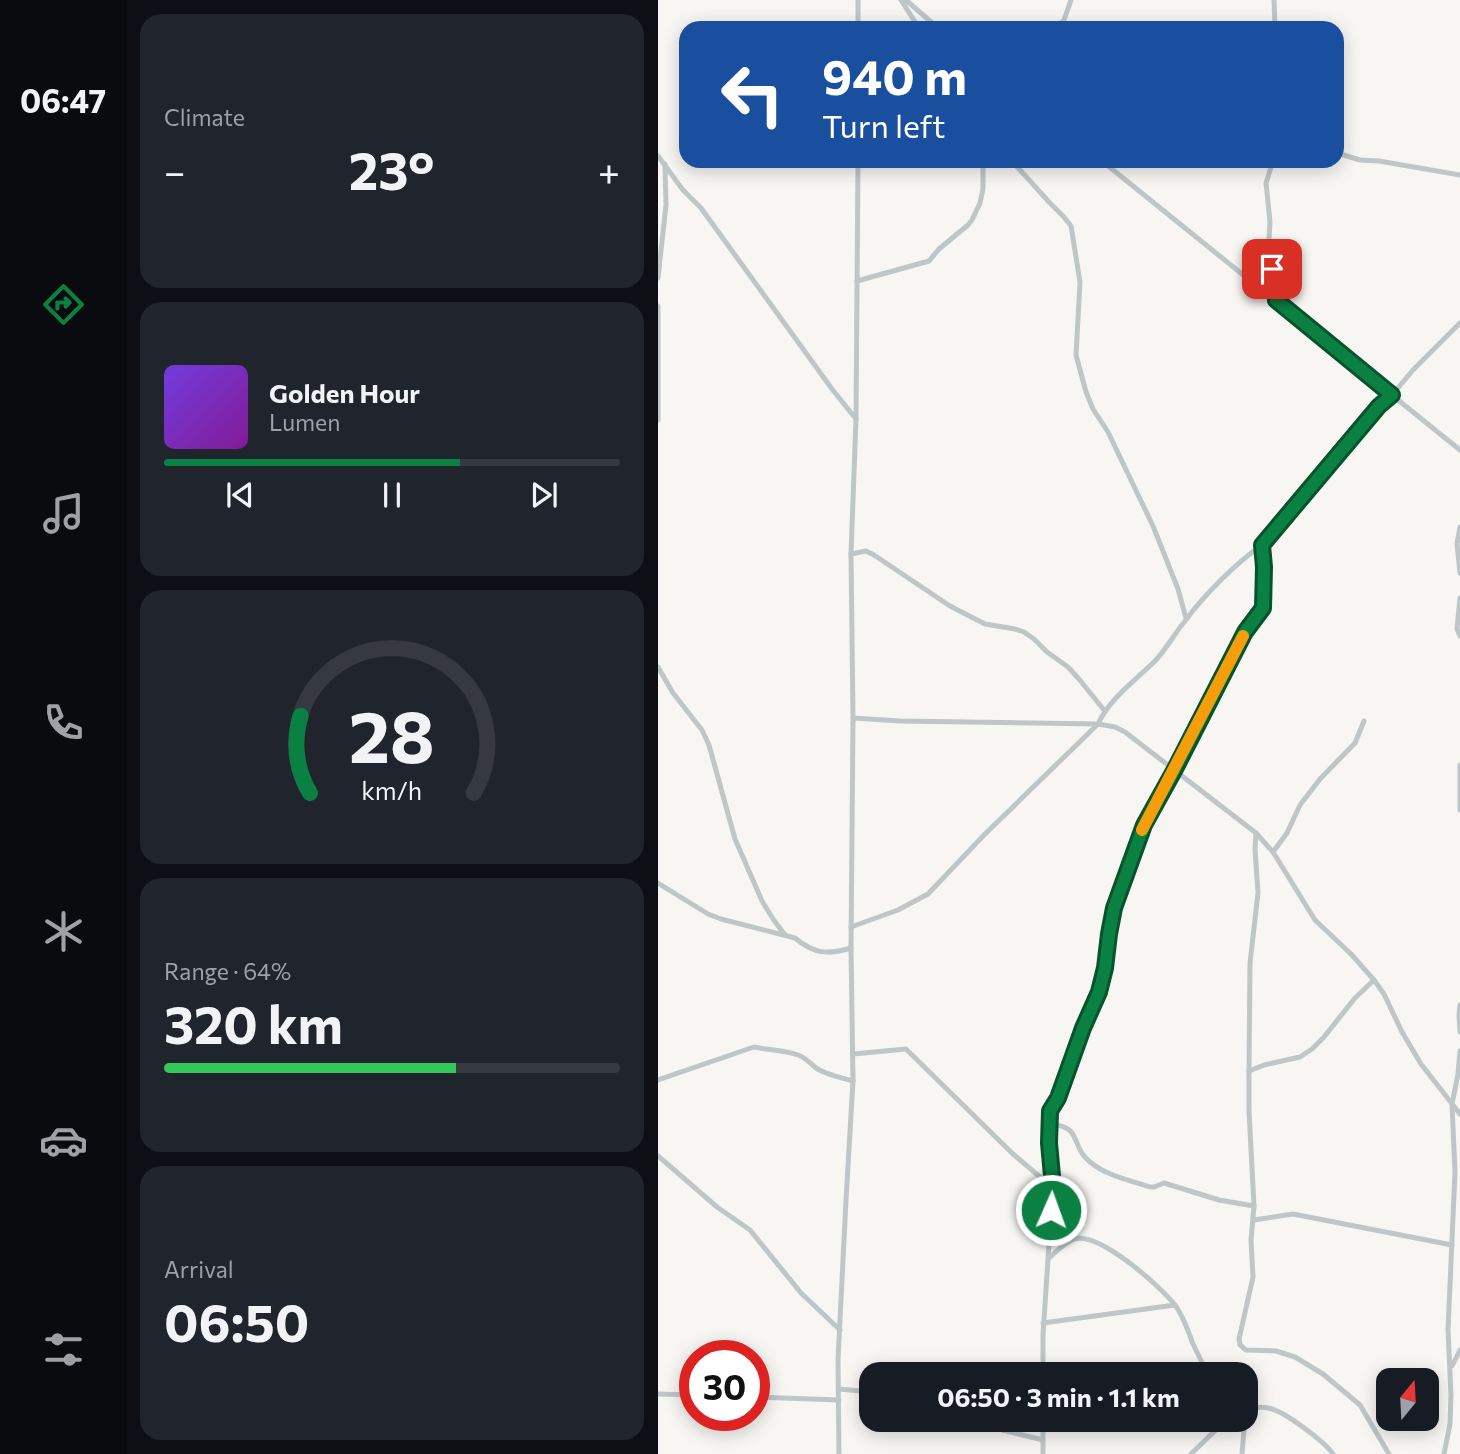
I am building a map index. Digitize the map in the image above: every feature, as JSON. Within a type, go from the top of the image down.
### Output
[{"type":"street","points":[[858,0],[858,21]]},
{"type":"street","points":[[903,0],[915,21]]},
{"type":"street","points":[[903,0],[929,21]]},
{"type":"street","points":[[1063,21],[1071,0]]},
{"type":"street","points":[[1274,0],[1275,21]]},
{"type":"street","points":[[1344,155],[1460,175]]},
{"type":"street","points":[[658,156],[683,190],[701,208],[856,419]]},
{"type":"street","points":[[658,278],[667,205],[665,164]]},
{"type":"street","points":[[839,1454],[840,1329],[853,1081],[851,554],[856,419],[858,168]]},
{"type":"street","points":[[857,281],[929,261],[968,225],[980,203],[983,168]]},
{"type":"street","points":[[1018,168],[1064,216],[1070,226],[1080,282],[1076,355],[1086,392],[1153,526],[1178,589],[1186,618]]},
{"type":"street","points":[[1111,168],[1460,450]]},
{"type":"street","points":[[1271,168],[1266,183],[1272,269],[1278,289],[1276,300]]},
{"type":"street","points":[[658,306],[658,420]]},
{"type":"street","points":[[851,927],[898,911],[928,894],[1097,724],[1104,710],[1158,658],[1186,618],[1246,556],[1262,545],[1379,406],[1460,323]]},
{"type":"street","points":[[1460,527],[1457,544],[1460,573]]},
{"type":"street","points":[[1043,1362],[1053,1189],[1050,1111],[1058,1098],[1099,992],[1114,908],[1144,825],[1245,632],[1263,608],[1262,545]]},
{"type":"street","points":[[851,554],[866,551],[950,606],[985,624],[1024,632],[1068,667],[1104,710]]},
{"type":"street","points":[[1460,598],[1457,629],[1460,636]]},
{"type":"street","points":[[658,667],[673,693],[702,730],[709,745],[735,839],[762,901],[785,935]]},
{"type":"street","points":[[853,718],[1097,724],[1115,727],[1125,733],[1255,833],[1273,852],[1315,919],[1352,954],[1384,994],[1421,1064],[1460,1114]]},
{"type":"street","points":[[1273,852],[1287,833],[1300,805],[1320,779],[1355,743],[1364,721]]},
{"type":"street","points":[[1460,765],[1460,810]]},
{"type":"street","points":[[1255,833],[1258,893],[1250,963],[1253,1277],[1239,1339],[1240,1345],[1246,1350],[1276,1351],[1296,1357],[1323,1374],[1360,1405],[1389,1454]]},
{"type":"street","points":[[658,883],[708,914],[721,919],[795,938],[819,952],[836,953],[851,948]]},
{"type":"street","points":[[1250,1071],[1300,1057],[1312,1049],[1355,998],[1374,980]]},
{"type":"street","points":[[1460,1005],[1460,1032]]},
{"type":"street","points":[[658,1080],[754,1047],[802,1056],[817,1068],[853,1081]]},
{"type":"street","points":[[853,1054],[906,1049],[1013,1154],[1053,1189]]},
{"type":"street","points":[[1444,1454],[1450,1424],[1451,1395],[1448,1330],[1455,1172],[1452,1104],[1460,1051]]},
{"type":"street","points":[[1050,1124],[1064,1125],[1073,1134],[1087,1160],[1104,1172],[1154,1187],[1164,1183],[1254,1206]]},
{"type":"street","points":[[658,1156],[717,1207],[750,1230],[801,1293],[840,1329]]},
{"type":"street","points":[[1254,1220],[1293,1214],[1452,1245]]},
{"type":"street","points":[[1048,1259],[1073,1239],[1079,1238],[1127,1259],[1175,1305],[1202,1362]]},
{"type":"street","points":[[1044,1322],[1175,1305]]},
{"type":"street","points":[[1450,1369],[1460,1350]]},
{"type":"street","points":[[839,1389],[859,1391]]},
{"type":"street","points":[[658,1394],[679,1395]]},
{"type":"street","points":[[770,1398],[839,1400]]},
{"type":"street","points":[[1258,1408],[1279,1410],[1334,1454]]},
{"type":"street","points":[[1010,1432],[1043,1440]]},
{"type":"street","points":[[1043,1432],[1044,1454]]},
{"type":"street","points":[[1191,1454],[1212,1432]]},
{"type":"street","points":[[1242,1454],[1244,1432]]},
{"type":"slow traffic","points":[[1142,830],[1243,636]]},
{"type":"route","points":[[1051,1210],[1053,1187],[1049,1143],[1050,1111],[1058,1098],[1099,992],[1114,908],[1144,825],[1245,632],[1263,608],[1262,545],[1379,406],[1392,395],[1276,300],[1278,285],[1272,269]]}]
